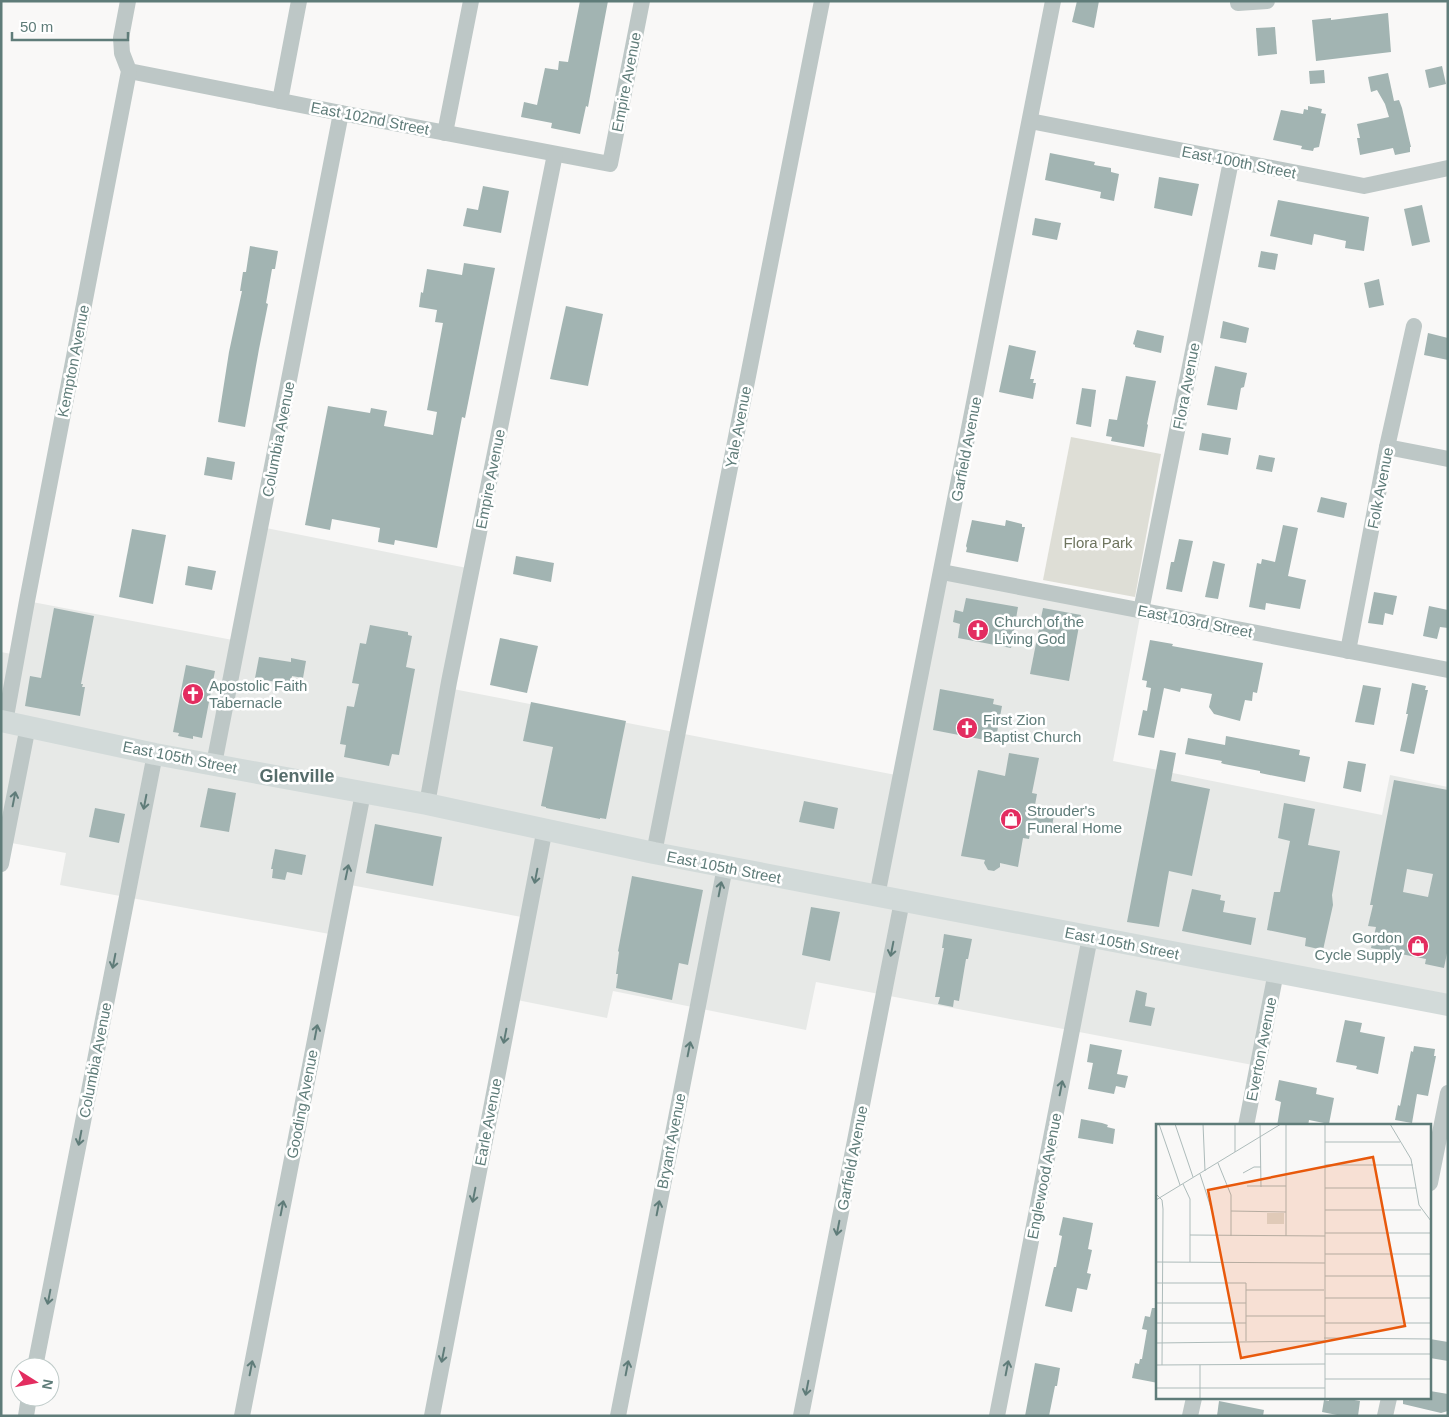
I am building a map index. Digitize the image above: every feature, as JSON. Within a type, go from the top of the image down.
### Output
[{"type":"main road","name":"East 105th Street","points":[[3,722],[155,754],[426,804],[725,867],[1448,1005]]},
{"type":"street","points":[[128,1],[121,38],[122,53],[130,71]]},
{"type":"street","points":[[280,101],[299,1]]},
{"type":"street","points":[[445,133],[471,1]]},
{"type":"street","name":"Empire Avenue","points":[[610,164],[642,1]]},
{"type":"street","name":"Yale Avenue","points":[[654,853],[822,1]]},
{"type":"street","name":"Garfield Avenue","points":[[877,896],[1053,1]]},
{"type":"street","points":[[1238,3],[1267,1]]},
{"type":"street","name":"East 102nd Street","points":[[130,71],[610,164]]},
{"type":"street","name":"Kempton Avenue","points":[[3,722],[130,71]]},
{"type":"street","name":"Columbia Avenue","points":[[214,764],[341,113]]},
{"type":"street","name":"East 100th Street","points":[[1030,121],[1364,186],[1448,168]]},
{"type":"street","name":"Empire Avenue","points":[[426,804],[555,154]]},
{"type":"street","name":"Flora Avenue","points":[[1141,610],[1231,161]]},
{"type":"street","name":"Folk Avenue","points":[[1348,651],[1414,326]]},
{"type":"street","points":[[1388,447],[1448,459]]},
{"type":"street","name":"East 103rd Street","points":[[942,572],[1448,670]]},
{"type":"street","points":[[1,864],[28,726]]},
{"type":"street","name":"Columbia Avenue","points":[[37,1357],[155,754]]},
{"type":"street","name":"Gooding Avenue","points":[[242,1416],[363,793]]},
{"type":"street","name":"Earle Avenue","points":[[432,1416],[545,828]]},
{"type":"street","name":"Bryant Avenue","points":[[618,1416],[725,867]]},
{"type":"street","name":"Garfield Avenue","points":[[802,1416],[902,901]]},
{"type":"street","name":"Englewood Avenue","points":[[997,1416],[1090,937]]},
{"type":"street","name":"Everton Avenue","points":[[1246,1124],[1276,972]]},
{"type":"street","points":[[1432,1174],[1448,1094]]},
{"type":"street","points":[[1190,1416],[1194,1400]]},
{"type":"street","points":[[1385,1416],[1388,1400]]},
{"type":"shaded area","points":[[261,527],[472,569],[448,688],[901,776],[942,572],[1141,611],[1113,761],[1382,815],[1390,775],[1448,787],[1448,1005],[1276,973],[1258,1066],[816,982],[806,1030],[613,991],[607,1018],[512,999],[527,918],[345,884],[335,935],[60,885],[66,853],[6,842],[1,864],[1,652],[17,655],[27,601],[238,641]]},
{"type":"green space","name":"Flora Park","points":[[1071,437],[1161,454],[1135,597],[1043,580]]},
{"type":"building","points":[[580,1],[608,1],[588,107],[586,106],[580,134],[551,128],[552,123],[521,117],[524,102],[537,105],[545,68],[558,70],[559,61],[568,62]]},
{"type":"building","points":[[1077,1],[1099,1],[1094,28],[1072,22]]},
{"type":"building","points":[[1388,13],[1391,52],[1316,61],[1312,20],[1331,18],[1331,20]]},
{"type":"building","points":[[1275,27],[1277,54],[1258,56],[1256,28]]},
{"type":"building","points":[[1442,66],[1446,84],[1429,88],[1425,70]]},
{"type":"building","points":[[1324,70],[1325,83],[1310,84],[1309,71]]},
{"type":"building","points":[[1388,73],[1394,101],[1399,100],[1402,108],[1411,147],[1410,152],[1395,155],[1393,148],[1360,155],[1357,138],[1360,138],[1357,124],[1389,117],[1385,104],[1377,90],[1371,92],[1368,77]]},
{"type":"building","points":[[1308,106],[1322,109],[1321,113],[1326,114],[1319,147],[1314,148],[1313,151],[1301,149],[1302,146],[1273,140],[1281,110],[1303,114],[1304,109],[1308,110]]},
{"type":"building","points":[[1050,153],[1095,162],[1094,165],[1111,168],[1111,172],[1119,174],[1114,201],[1100,198],[1101,192],[1045,180]]},
{"type":"building","points":[[1159,177],[1199,184],[1192,216],[1154,208]]},
{"type":"building","points":[[483,186],[509,191],[501,233],[463,226],[467,208],[478,210]]},
{"type":"building","points":[[1278,200],[1369,217],[1364,251],[1345,248],[1346,241],[1314,234],[1312,245],[1270,236]]},
{"type":"building","points":[[1422,205],[1430,242],[1412,246],[1404,209]]},
{"type":"building","points":[[1035,218],[1061,223],[1057,240],[1032,235]]},
{"type":"building","points":[[250,246],[278,251],[275,269],[272,269],[266,303],[268,304],[245,427],[218,422],[229,352],[242,291],[240,291],[243,272],[246,272]]},
{"type":"building","points":[[1261,251],[1278,254],[1275,270],[1258,267]]},
{"type":"building","points":[[464,263],[495,268],[465,418],[462,417],[437,548],[395,540],[394,545],[378,542],[380,528],[332,519],[330,530],[305,525],[328,406],[370,413],[371,408],[387,411],[384,426],[433,435],[437,412],[427,410],[443,323],[435,322],[437,310],[419,307],[421,292],[423,293],[427,269],[462,275]]},
{"type":"building","points":[[1379,279],[1384,305],[1369,308],[1364,283]]},
{"type":"building","points":[[566,306],[603,314],[588,386],[550,379]]},
{"type":"building","points":[[1223,321],[1249,328],[1246,343],[1220,338]]},
{"type":"building","points":[[1137,330],[1164,336],[1161,353],[1135,347],[1133,344]]},
{"type":"building","points":[[1428,333],[1448,338],[1448,360],[1424,355]]},
{"type":"building","points":[[1009,345],[1036,351],[1030,379],[1034,379],[1033,383],[1036,383],[1033,399],[999,392]]},
{"type":"building","points":[[1215,366],[1247,373],[1244,387],[1241,388],[1237,410],[1207,405]]},
{"type":"building","points":[[1126,376],[1156,381],[1144,447],[1111,441],[1112,437],[1106,436],[1109,419],[1117,420]]},
{"type":"building","points":[[1082,388],[1096,390],[1091,427],[1076,424]]},
{"type":"building","points":[[1202,433],[1231,438],[1228,455],[1199,450]]},
{"type":"building","points":[[1259,455],[1275,458],[1272,472],[1256,469]]},
{"type":"building","points":[[207,457],[235,462],[232,480],[204,475]]},
{"type":"building","points":[[1321,497],[1347,503],[1344,518],[1317,512]]},
{"type":"building","points":[[972,520],[1005,526],[1006,520],[1022,524],[1022,527],[1025,527],[1018,562],[966,552]]},
{"type":"building","points":[[1283,525],[1298,528],[1288,576],[1306,580],[1300,609],[1266,603],[1265,610],[1249,607],[1257,563],[1261,564],[1262,559],[1275,562]]},
{"type":"building","points":[[132,529],[166,535],[153,604],[119,597]]},
{"type":"building","points":[[1179,539],[1193,541],[1182,592],[1166,589],[1171,562],[1174,562]]},
{"type":"building","points":[[516,556],[554,563],[551,582],[513,574]]},
{"type":"building","points":[[1213,561],[1225,564],[1218,599],[1205,597]]},
{"type":"building","points":[[188,566],[216,571],[212,590],[185,585]]},
{"type":"building","points":[[1374,592],[1397,596],[1393,615],[1385,613],[1383,625],[1368,623]]},
{"type":"building","points":[[966,598],[1018,607],[1011,648],[958,638],[960,624],[953,622],[955,610],[963,612]]},
{"type":"building","points":[[1429,606],[1448,610],[1448,628],[1440,627],[1437,639],[1423,636]]},
{"type":"building","points":[[54,608],[94,616],[81,684],[83,684],[82,687],[85,687],[80,716],[25,706],[30,676],[41,678]]},
{"type":"building","points":[[1043,608],[1081,615],[1069,681],[1030,674]]},
{"type":"building","points":[[370,625],[408,632],[408,635],[412,636],[406,667],[415,669],[399,755],[392,754],[389,766],[344,757],[346,745],[340,744],[347,706],[354,707],[359,684],[352,683],[360,643],[366,644]]},
{"type":"building","points":[[500,638],[538,646],[527,693],[490,685]]},
{"type":"building","points":[[1150,640],[1263,663],[1257,693],[1253,692],[1252,701],[1245,700],[1240,721],[1214,714],[1209,707],[1212,694],[1181,688],[1180,692],[1164,688],[1154,738],[1138,735],[1143,710],[1147,711],[1151,688],[1146,687],[1147,681],[1142,680]]},
{"type":"building","points":[[259,657],[291,662],[291,658],[306,661],[303,678],[292,676],[291,685],[255,678]]},
{"type":"building","points":[[186,665],[215,671],[202,738],[193,736],[193,739],[178,736],[179,733],[173,732]]},
{"type":"building","points":[[1412,683],[1426,686],[1425,690],[1428,690],[1414,754],[1400,751]]},
{"type":"building","points":[[1363,685],[1381,688],[1374,725],[1355,722]]},
{"type":"building","points":[[940,689],[994,699],[993,704],[1002,706],[996,738],[986,736],[985,740],[933,730]]},
{"type":"building","points":[[531,702],[626,721],[606,819],[541,806],[553,747],[523,741]]},
{"type":"building","points":[[1226,736],[1300,750],[1299,755],[1310,757],[1305,782],[1224,764],[1221,763],[1222,761],[1185,754],[1188,738],[1225,745]]},
{"type":"building","points":[[1160,750],[1176,753],[1171,781],[1210,789],[1192,876],[1169,871],[1159,927],[1127,922]]},
{"type":"building","name":"Strouder's Funeral Home","points":[[1009,753],[1039,758],[1032,793],[1037,794],[1035,805],[1055,809],[1051,832],[1031,829],[1029,839],[1023,838],[1018,867],[1000,863],[1000,867],[994,871],[988,870],[984,863],[985,860],[961,856],[978,770],[1005,776]]},
{"type":"building","points":[[1348,761],[1366,764],[1361,792],[1343,788]]},
{"type":"building","points":[[1394,780],[1448,790],[1448,948],[1444,968],[1425,964],[1426,959],[1371,948],[1376,927],[1368,926],[1373,905],[1370,905]],"holes":[[[1407,869],[1433,874],[1428,897],[1403,892]]]},
{"type":"building","points":[[208,788],[236,793],[229,832],[200,827]]},
{"type":"building","points":[[804,801],[838,808],[834,829],[799,822]]},
{"type":"building","points":[[1284,803],[1315,809],[1308,845],[1340,851],[1332,895],[1333,905],[1323,950],[1305,946],[1306,938],[1267,930],[1274,892],[1280,892],[1290,841],[1278,838]]},
{"type":"building","points":[[95,808],[125,814],[119,843],[89,837]]},
{"type":"building","points":[[375,824],[442,837],[433,886],[366,873]]},
{"type":"building","points":[[275,849],[306,855],[302,875],[287,872],[285,880],[272,878],[273,869],[271,869]]},
{"type":"building","points":[[632,876],[703,890],[688,965],[679,963],[672,1000],[616,988],[618,951]]},
{"type":"building","points":[[1192,889],[1221,895],[1220,900],[1225,901],[1223,912],[1256,918],[1251,945],[1182,931]]},
{"type":"building","points":[[811,907],[840,912],[830,961],[802,955]]},
{"type":"building","points":[[944,934],[972,939],[968,959],[966,959],[959,1001],[954,1000],[953,1007],[938,1004],[940,997],[935,997],[944,948],[942,948]]},
{"type":"building","points":[[1136,990],[1147,993],[1145,1006],[1155,1008],[1151,1026],[1129,1022]]},
{"type":"building","points":[[1345,1020],[1362,1023],[1360,1032],[1385,1037],[1378,1074],[1356,1069],[1357,1066],[1336,1062]]},
{"type":"building","points":[[1090,1044],[1122,1050],[1117,1074],[1128,1076],[1125,1088],[1116,1086],[1114,1094],[1088,1089],[1093,1063],[1087,1062]]},
{"type":"building","points":[[1414,1046],[1435,1049],[1434,1056],[1436,1056],[1428,1096],[1417,1094],[1412,1123],[1395,1120],[1398,1105],[1400,1106],[1411,1051],[1413,1052]]},
{"type":"building","points":[[1279,1080],[1317,1088],[1316,1094],[1334,1098],[1329,1124],[1309,1120],[1308,1124],[1277,1124],[1281,1102],[1275,1100]]},
{"type":"building","points":[[1081,1119],[1102,1123],[1108,1125],[1107,1127],[1115,1129],[1113,1144],[1078,1138]]},
{"type":"building","points":[[1063,1217],[1093,1223],[1088,1249],[1092,1250],[1087,1273],[1091,1274],[1087,1290],[1077,1288],[1072,1312],[1045,1306],[1054,1267],[1056,1267],[1062,1236],[1059,1235]]},
{"type":"building","points":[[1152,1308],[1156,1308],[1156,1383],[1132,1378],[1135,1363],[1139,1364],[1140,1359],[1142,1359],[1147,1330],[1142,1329],[1145,1316],[1150,1317]]},
{"type":"building","points":[[1432,1339],[1448,1342],[1448,1361],[1432,1358]]},
{"type":"building","points":[[1035,1363],[1060,1368],[1049,1416],[1025,1416]]},
{"type":"building","points":[[1432,1391],[1448,1394],[1448,1411],[1441,1413],[1403,1404],[1403,1400],[1432,1400]]},
{"type":"building","points":[[1324,1400],[1360,1401],[1358,1416],[1342,1416],[1322,1412]]},
{"type":"building","points":[[1219,1401],[1264,1410],[1263,1416],[1217,1416]]},
{"type":"place","name":"Church of the Living God","points":[[978,630]]},
{"type":"place","name":"Apostolic Faith Tabernacle","points":[[193,694]]},
{"type":"place","name":"First Zion Baptist Church","points":[[967,728]]},
{"type":"place","name":"Strouder's Funeral Home","points":[[1011,819]]},
{"type":"place","name":"Gordon Cycle Supply","points":[[1418,946]]},
{"type":"district","name":"Glenville","points":[[297,776]]}]
